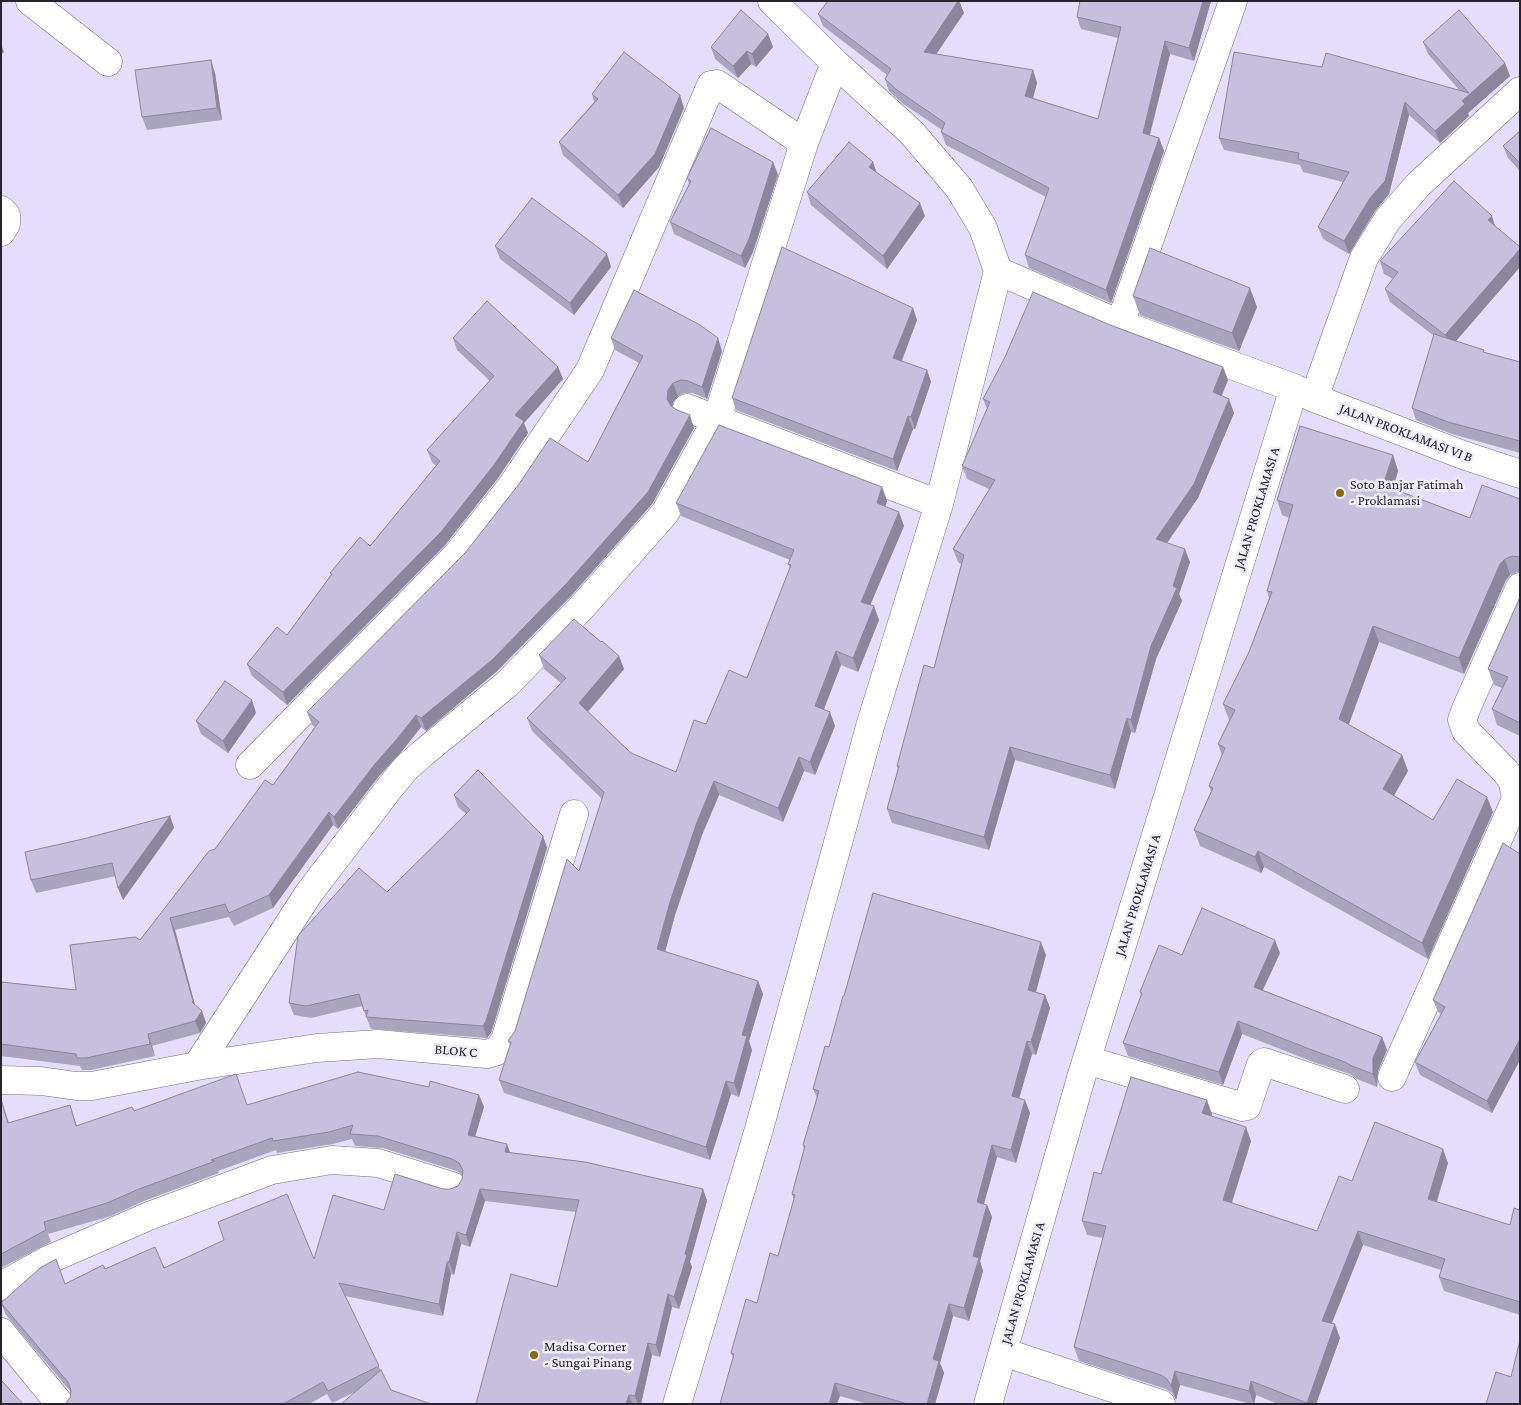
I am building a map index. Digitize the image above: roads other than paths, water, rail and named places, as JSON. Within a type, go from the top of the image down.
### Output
[{"type":"street","points":[[30,1],[108,62]]},
{"type":"street","points":[[677,1404],[759,1128],[871,723],[939,504],[998,271],[982,228],[959,188],[911,132],[835,63],[772,1]]},
{"type":"street","points":[[1120,324],[1233,1]]},
{"type":"street","points":[[1,1080],[41,1081],[76,1086],[92,1086],[197,1066],[310,893],[406,768],[507,684],[595,592],[665,513],[717,419],[804,143],[835,63]]},
{"type":"street","points":[[250,765],[457,555],[511,488],[590,370],[711,85],[717,84],[804,143]]},
{"type":"street","name":"JALAN PROKLAMASI A","points":[[988,1404],[1087,1060],[1304,393],[1364,258],[1388,219],[1419,184],[1520,91]]},
{"type":"street","points":[[1,210],[6,215],[6,224],[1,232]]},
{"type":"street","name":"JALAN PROKLAMASI VI B","points":[[998,271],[1120,324],[1463,455],[1520,474]]},
{"type":"street","points":[[687,408],[939,504]]},
{"type":"street","points":[[1392,1077],[1516,799],[1513,782],[1506,772],[1466,731],[1462,720],[1520,587]]},
{"type":"street","name":"BLOK C","points":[[197,1066],[317,1048],[378,1044],[487,1054],[497,1051],[505,1040],[574,814]]},
{"type":"street","points":[[1087,1060],[1243,1107],[1247,1106],[1261,1064],[1264,1062],[1345,1089]]},
{"type":"street","points":[[1,1286],[48,1260],[149,1216],[272,1170],[332,1160],[378,1163],[452,1186]]},
{"type":"street","points":[[1,1332],[60,1404]]},
{"type":"street","points":[[1003,1352],[1161,1404]]},
{"type":"place","name":"Soto Banjar Fatimah - Proklamasi","points":[[1340,493]]},
{"type":"place","name":"Madisa Corner - Sungai Pinang","points":[[534,1355]]}]
